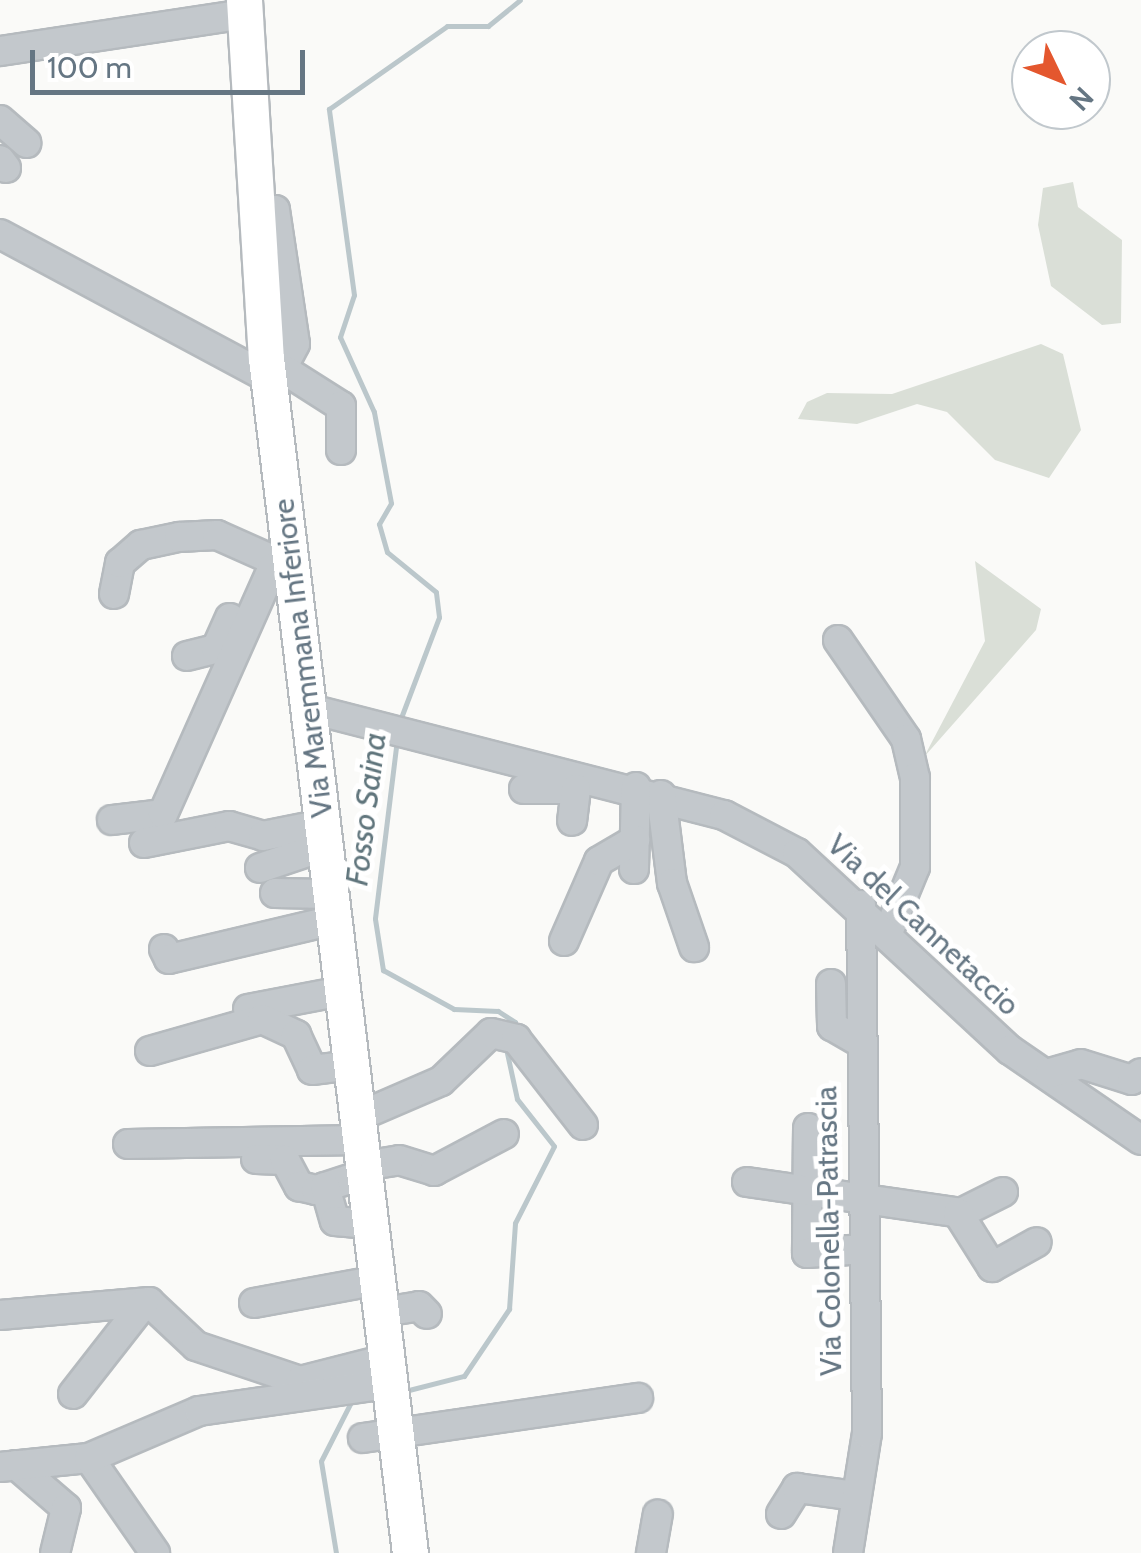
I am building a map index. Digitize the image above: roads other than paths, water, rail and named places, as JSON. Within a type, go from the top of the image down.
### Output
[{"type":"main road","name":"Via Maremmana Inferiore","points":[[244,7],[278,567],[308,708],[394,1394],[410,1553]]},
{"type":"street","points":[[0,51],[244,7]]},
{"type":"street","points":[[0,120],[26,142]]},
{"type":"street","points":[[0,234],[268,371],[286,371],[341,406],[340,450]]},
{"type":"street","points":[[114,594],[120,564],[140,545],[179,537],[217,535],[278,567]]},
{"type":"street","points":[[187,656],[216,649],[234,608],[278,567]]},
{"type":"street","points":[[112,820],[163,814],[278,567]]},
{"type":"street","points":[[838,640],[906,739],[915,778],[915,867],[888,930]]},
{"type":"street","name":"Via del Cannetaccio","points":[[308,708],[408,734],[527,786],[649,791],[797,853],[861,905],[1010,1050],[1050,1073],[1141,1140]]},
{"type":"street","points":[[527,786],[576,788],[572,821]]},
{"type":"street","points":[[634,870],[635,840],[649,791]]},
{"type":"street","points":[[649,791],[672,883],[694,947]]},
{"type":"street","points":[[144,843],[230,826],[263,836],[324,835]]},
{"type":"street","points":[[260,868],[324,835]]},
{"type":"street","points":[[564,941],[600,861],[635,840]]},
{"type":"street","points":[[275,893],[333,907]]},
{"type":"street","name":"Via Colonella-Patrascia","points":[[848,1553],[867,1433],[858,1041],[861,905]]},
{"type":"street","points":[[164,950],[170,959],[333,907]]},
{"type":"street","points":[[831,984],[832,1026],[858,1041]]},
{"type":"street","points":[[227,1012],[342,991]]},
{"type":"street","points":[[150,1050],[262,1019],[296,1035],[312,1070],[352,1065]]},
{"type":"street","points":[[256,1159],[285,1160],[299,1186],[325,1187],[491,1033],[516,1039],[583,1124]]},
{"type":"street","points":[[1050,1073],[1081,1064],[1132,1080],[1141,1073]]},
{"type":"street","points":[[808,1128],[807,1253],[864,1249]]},
{"type":"street","points":[[128,1144],[362,1149],[434,1171],[504,1134]]},
{"type":"street","points":[[747,1182],[805,1188],[862,1202],[958,1212],[1003,1192]]},
{"type":"street","points":[[325,1187],[335,1221],[372,1224]]},
{"type":"street","points":[[958,1212],[992,1267],[1037,1242]]},
{"type":"street","points":[[254,1304],[381,1296],[419,1306],[427,1314]]},
{"type":"street","points":[[0,1316],[144,1303],[162,1307],[196,1346],[300,1380],[394,1394]]},
{"type":"street","points":[[73,1394],[144,1303]]},
{"type":"street","points":[[363,1438],[394,1394]]},
{"type":"street","points":[[8,1466],[88,1458],[199,1411],[394,1394],[638,1398]]},
{"type":"street","points":[[88,1458],[154,1553]]},
{"type":"street","points":[[8,1466],[66,1508],[55,1553]]},
{"type":"street","points":[[781,1514],[797,1488],[856,1496]]},
{"type":"street","points":[[653,1553],[658,1515]]},
{"type":"waterway","name":"Fosso Saina","points":[[399,723],[439,617],[436,592],[387,552],[379,524],[391,503],[374,412],[340,337],[354,295],[329,109],[447,26],[488,26],[520,0]]},
{"type":"waterway","name":"Fosso Saina","points":[[397,739],[375,919],[383,970],[454,1009],[498,1011],[515,1022],[512,1029]]},
{"type":"waterway","name":"Fosso Saina","points":[[401,1392],[464,1376],[509,1309],[515,1223],[554,1146],[517,1099],[505,1044]]},
{"type":"waterway","name":"Fosso Saina","points":[[336,1553],[321,1461],[351,1402]]}]
